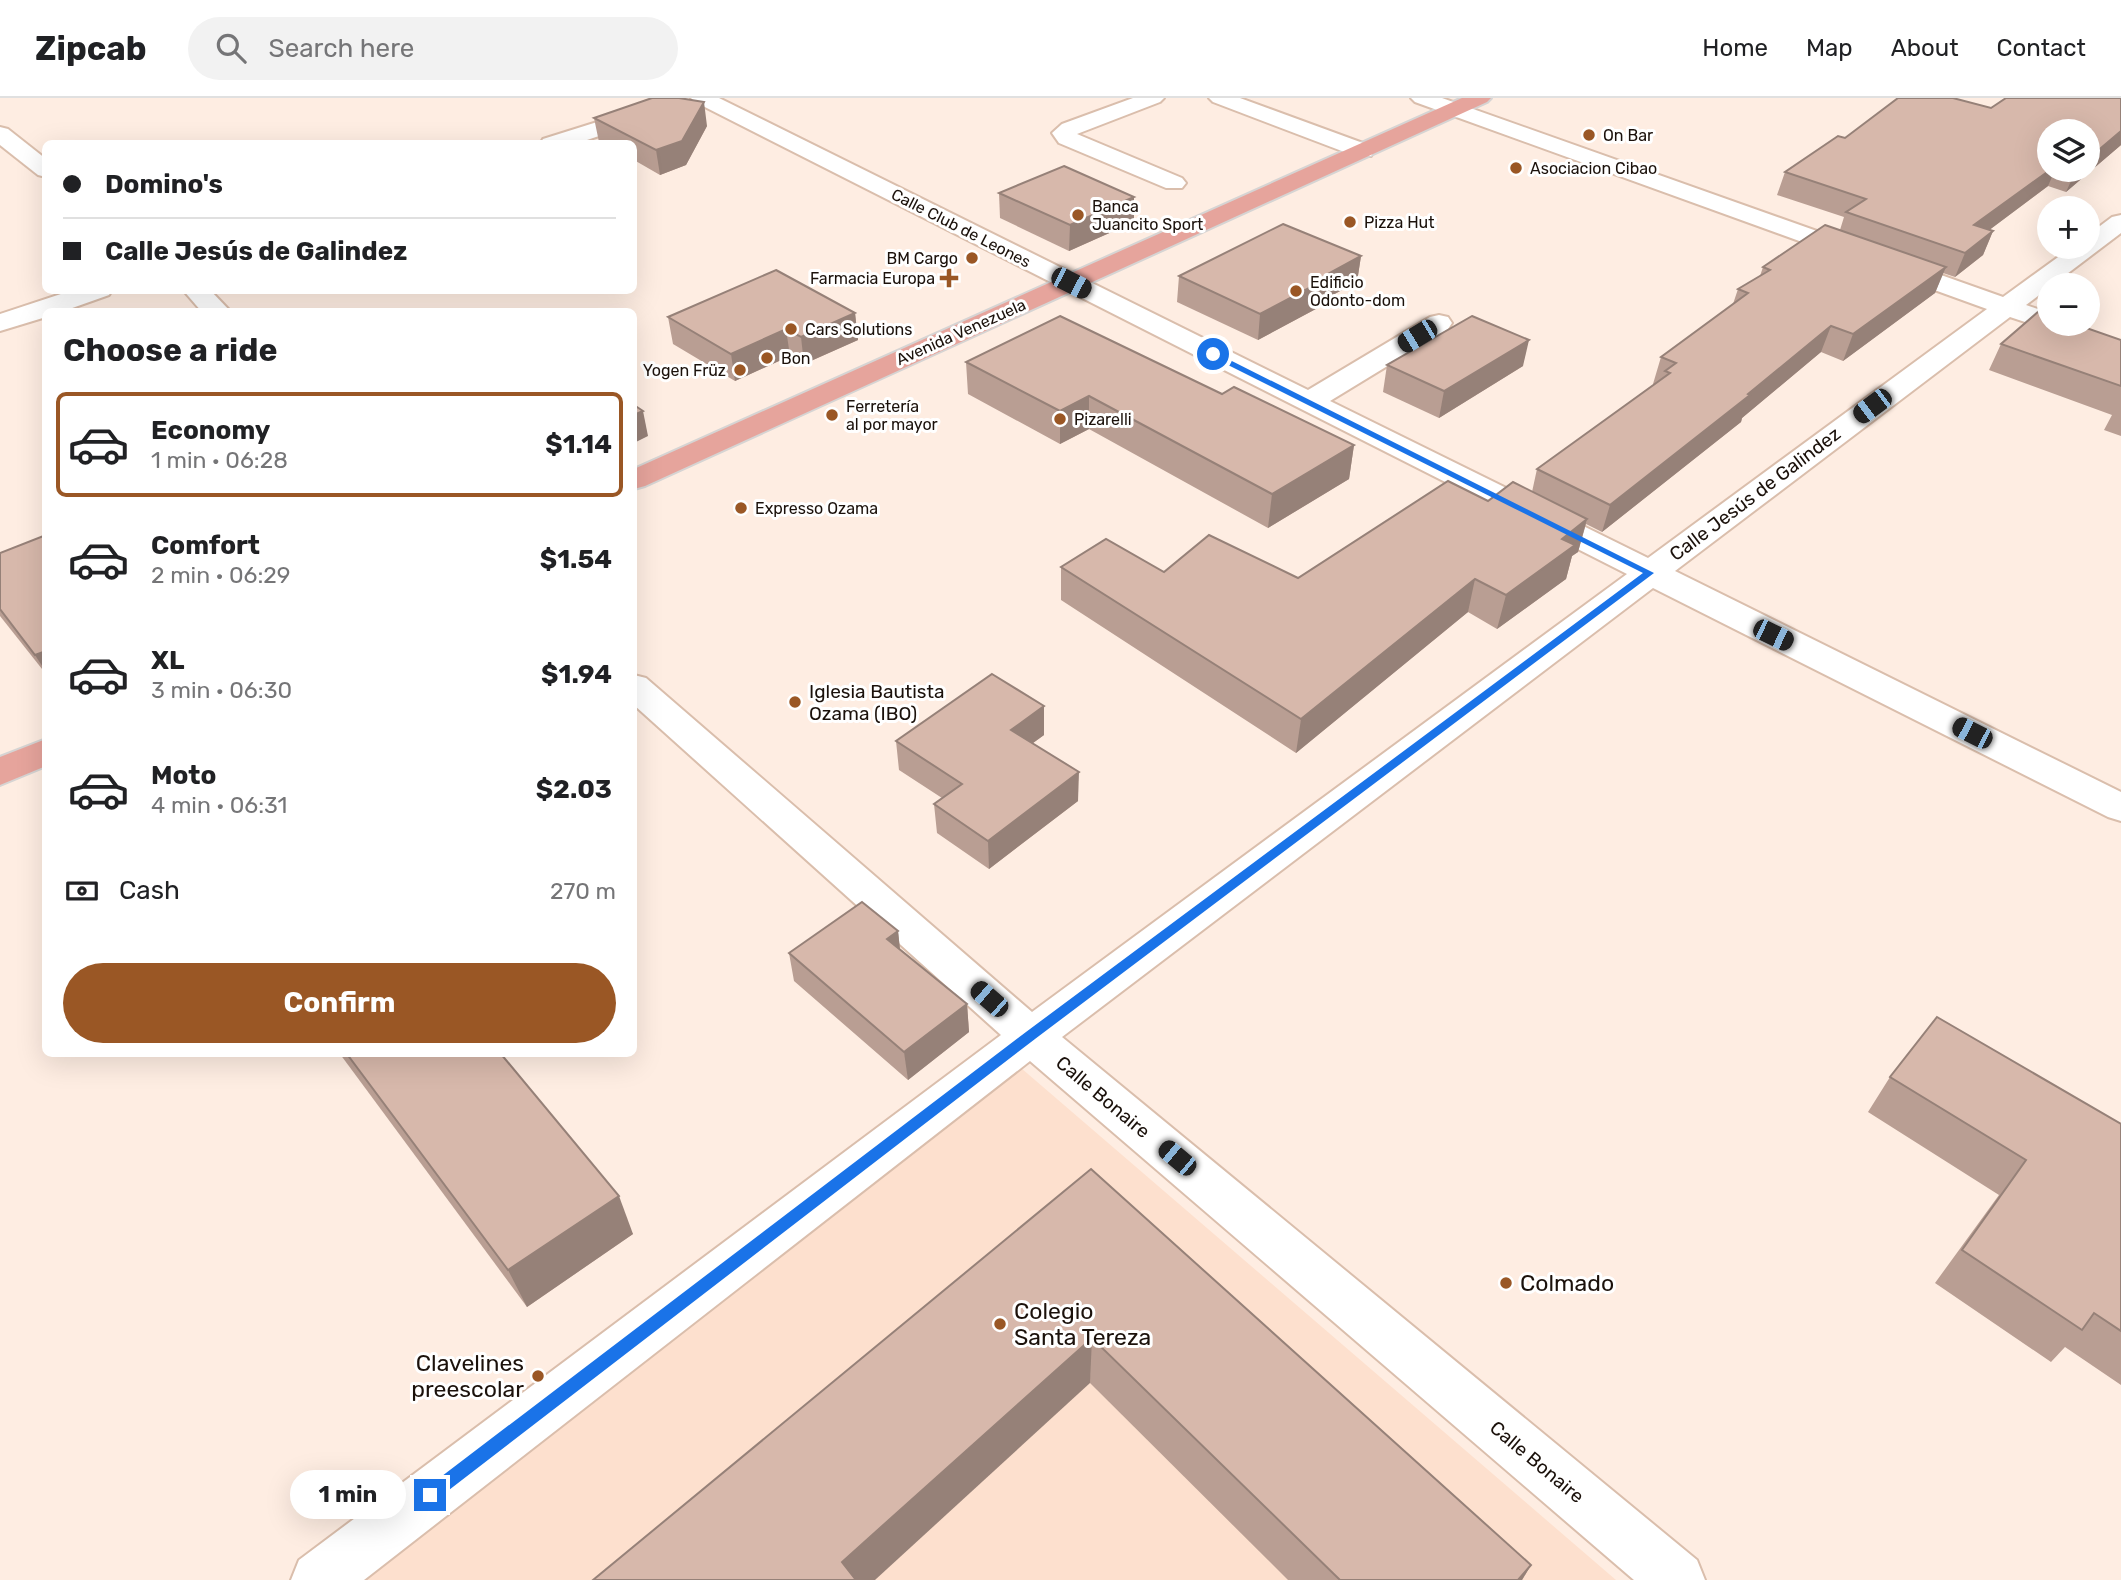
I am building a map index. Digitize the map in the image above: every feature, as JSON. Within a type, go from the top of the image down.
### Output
[{"type":"main road","name":"Avenida Venezuela","points":[[637,479],[1480,98]]},
{"type":"main road","points":[[0,772],[42,753]]},
{"type":"street","points":[[1153,98],[1063,134],[1066,138],[1174,183]]},
{"type":"street","points":[[1220,98],[1363,151]]},
{"type":"street","points":[[1422,98],[2037,318]]},
{"type":"street","points":[[563,140],[684,101]]},
{"type":"street","name":"Calle Club de Leones","points":[[684,101],[1071,283],[2121,807]]},
{"type":"street","points":[[0,134],[42,167]]},
{"type":"street","name":"Calle Jesús de Galindez","points":[[2100,238],[2121,222]]},
{"type":"street","name":"Calle Jesús de Galindez","points":[[319,1580],[1031,1036],[2072,259]]},
{"type":"street","points":[[45,308],[88,294]]},
{"type":"street","points":[[199,294],[214,308]]},
{"type":"street","points":[[0,323],[42,309]]},
{"type":"street","points":[[1308,402],[1439,323]]},
{"type":"street","name":"Calle Bonaire","points":[[637,689],[1031,1036],[1677,1580]]},
{"type":"shaded area","name":"Colegio Santa Tereza","points":[[1021,1068],[1616,1580],[342,1580]]},
{"type":"building","points":[[652,98],[704,102],[682,141],[656,150],[594,118]]},
{"type":"building","points":[[1898,98],[1953,98],[1991,108],[2006,98],[2121,98],[2121,131],[2100,149],[2100,119],[2037,119],[2037,179],[1974,225],[1993,231],[1965,253],[1846,212],[1866,199],[1785,172],[1838,136],[1845,138]]},
{"type":"building","points":[[1064,166],[1134,197],[1070,225],[999,193]]},
{"type":"building","points":[[1283,224],[1361,256],[1326,275],[1330,277],[1260,314],[1179,276]]},
{"type":"building","points":[[1825,225],[1946,267],[1853,334],[1831,326],[1748,394],[1750,395],[1610,505],[1537,469],[1670,373],[1665,371],[1676,363],[1661,357],[1748,293],[1738,289],[1770,270],[1763,267]]},
{"type":"building","points":[[776,270],[855,313],[801,337],[786,329],[731,354],[668,317]]},
{"type":"building","points":[[2037,313],[2037,336],[2100,336],[2100,333],[2121,340],[2121,386],[2001,344]]},
{"type":"building","points":[[1060,316],[1222,394],[1234,387],[1354,445],[1272,494],[1089,396],[1060,411],[966,362]]},
{"type":"building","points":[[1472,316],[1529,340],[1444,391],[1387,365]]},
{"type":"building","points":[[1448,481],[1488,501],[1513,482],[1587,519],[1562,539],[1575,545],[1506,595],[1475,579],[1301,719],[1061,567],[1106,539],[1164,572],[1209,535],[1298,578]]},
{"type":"building","points":[[42,537],[42,652],[35,655],[0,609],[0,553]]},
{"type":"building","points":[[992,674],[1044,706],[1011,730],[1079,772],[988,841],[934,804],[962,784],[896,741]]},
{"type":"building","points":[[862,902],[898,931],[887,939],[967,1004],[904,1052],[789,953]]},
{"type":"building","points":[[1937,1017],[2121,1124],[2121,1331],[2094,1313],[2082,1330],[1962,1250],[2026,1160],[1890,1077]]},
{"type":"building","points":[[349,1057],[503,1057],[619,1196],[508,1270]]},
{"type":"building","points":[[1091,1169],[1531,1565],[1518,1580],[1340,1580],[1092,1338],[842,1562],[856,1580],[593,1580]]},
{"type":"place","name":"On Bar","points":[[1589,135]]},
{"type":"place","name":"Asociacion Cibao","points":[[1516,168]]},
{"type":"place","name":"Banca Juancito Sport","points":[[1078,215]]},
{"type":"place","name":"Pizza Hut","points":[[1350,222]]},
{"type":"place","name":"BM Cargo","points":[[972,258]]},
{"type":"place","name":"Farmacia Europa","points":[[949,278]]},
{"type":"place","name":"Edificio Odonto-dom","points":[[1296,291]]},
{"type":"place","name":"Cars Solutions","points":[[791,329]]},
{"type":"place","name":"Bon","points":[[767,358]]},
{"type":"place","name":"Yogen Früz","points":[[740,370]]},
{"type":"place","name":"Ferretería al por mayor","points":[[832,415]]},
{"type":"place","name":"Pizarelli","points":[[1060,419]]},
{"type":"place","name":"Expresso Ozama","points":[[741,508]]},
{"type":"place","name":"Iglesia Bautista Ozama (IBO)","points":[[795,702]]},
{"type":"place","name":"Colmado","points":[[1506,1283]]},
{"type":"place","name":"Colegio Santa Tereza","points":[[1000,1324]]},
{"type":"place","name":"Clavelines preescolar","points":[[538,1376]]},
{"type":"route","points":[[430,1495],[1031,1036],[1649,573],[1213,354]]}]
